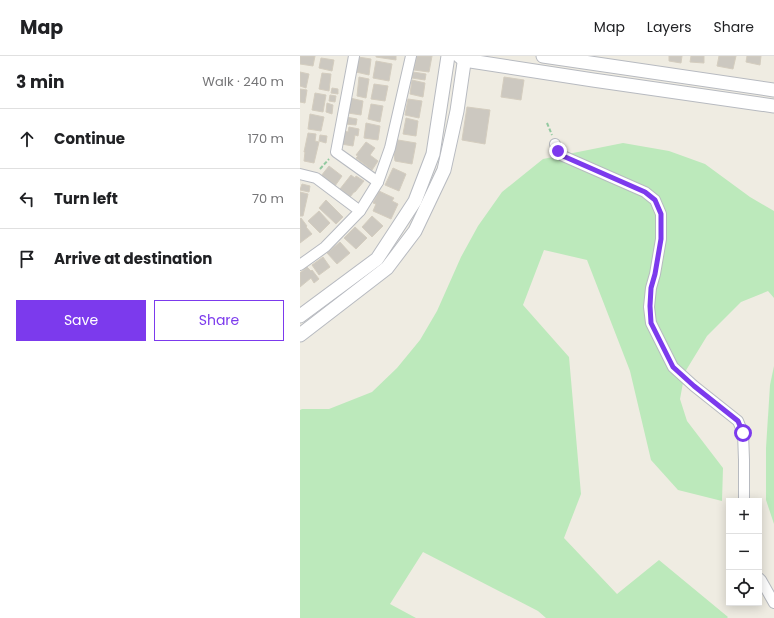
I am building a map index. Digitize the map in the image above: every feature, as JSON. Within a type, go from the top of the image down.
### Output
[{"type":"street","points":[[354,56],[336,152],[378,182]]},
{"type":"street","points":[[300,266],[325,247],[360,211],[378,182],[390,148],[411,56]]},
{"type":"street","points":[[314,324],[302,312],[377,259],[415,201],[433,154],[448,56]]},
{"type":"street","points":[[543,56],[774,90]]},
{"type":"street","points":[[300,336],[387,268],[415,231],[444,170],[457,111],[463,57],[586,79],[774,106]]},
{"type":"street","points":[[555,144],[558,151],[563,156],[645,192],[655,200],[661,214],[661,239],[651,288],[651,323],[673,367],[738,421],[743,433],[744,498]]},
{"type":"street","points":[[300,174],[316,178],[360,211]]},
{"type":"street","points":[[762,580],[774,603]]},
{"type":"path","points":[[547,123],[555,144]]},
{"type":"path","points":[[318,172],[336,152]]},
{"type":"green space","points":[[623,143],[669,151],[705,164],[750,197],[774,211],[774,298],[768,291],[741,302],[707,336],[685,372],[680,399],[687,421],[723,468],[722,501],[678,490],[651,460],[630,371],[587,260],[544,250],[523,305],[569,357],[581,494],[564,538],[617,594],[659,560],[728,617],[546,618],[538,611],[423,552],[390,604],[416,618],[300,618],[300,410],[329,409],[372,392],[397,368],[420,340],[437,311],[461,257],[478,226],[502,192],[543,159]]},
{"type":"green space","points":[[774,366],[774,524],[766,500],[766,448],[770,385]]},
{"type":"building","points":[[300,56],[315,56],[313,66],[300,64]]},
{"type":"building","points":[[396,56],[396,60],[376,57]]},
{"type":"building","points":[[417,56],[432,56],[429,72],[414,70]]},
{"type":"building","points":[[669,56],[682,56],[681,63],[669,61]]},
{"type":"building","points":[[691,56],[704,56],[704,63],[690,62]]},
{"type":"building","points":[[719,56],[736,56],[733,69],[717,66]]},
{"type":"building","points":[[747,56],[761,56],[760,65],[746,62]]},
{"type":"building","points":[[358,57],[371,59],[369,75],[356,72]]},
{"type":"building","points":[[321,58],[334,60],[332,71],[319,68]]},
{"type":"building","points":[[376,61],[392,64],[389,81],[373,78]]},
{"type":"building","points":[[300,72],[309,74],[306,88],[300,86]]},
{"type":"building","points":[[413,72],[426,74],[425,80],[412,78]]},
{"type":"building","points":[[322,73],[331,74],[329,91],[319,89]]},
{"type":"building","points":[[359,77],[369,79],[366,98],[357,96]]},
{"type":"building","points":[[504,77],[524,80],[521,100],[501,97]]},
{"type":"building","points":[[412,80],[425,83],[423,97],[410,94]]},
{"type":"building","points":[[374,84],[388,86],[385,101],[371,99]]},
{"type":"building","points":[[332,88],[338,89],[338,94],[331,93]]},
{"type":"building","points":[[300,89],[307,90],[305,103],[300,102]]},
{"type":"building","points":[[315,93],[326,95],[323,112],[312,110]]},
{"type":"building","points":[[330,95],[336,96],[335,102],[329,101]]},
{"type":"building","points":[[350,98],[363,101],[361,115],[348,113]]},
{"type":"building","points":[[408,99],[422,101],[419,118],[405,115]]},
{"type":"building","points":[[327,103],[333,105],[332,114],[326,112]]},
{"type":"building","points":[[371,104],[383,106],[380,122],[368,119]]},
{"type":"building","points":[[467,107],[490,110],[485,144],[462,140]]},
{"type":"building","points":[[310,114],[324,117],[321,131],[308,129]]},
{"type":"building","points":[[346,117],[357,119],[356,125],[345,124]]},
{"type":"building","points":[[406,118],[418,121],[416,136],[403,134]]},
{"type":"building","points":[[366,123],[380,126],[378,140],[364,138]]},
{"type":"building","points":[[349,127],[359,129],[358,136],[355,135],[353,146],[341,144],[343,131],[348,132]]},
{"type":"building","points":[[308,133],[316,134],[315,141],[319,142],[314,163],[304,161],[304,152]]},
{"type":"building","points":[[320,135],[327,136],[326,143],[319,141]]},
{"type":"building","points":[[398,140],[416,143],[412,164],[395,161],[395,146]]},
{"type":"building","points":[[366,142],[375,148],[370,155],[378,161],[372,170],[356,158],[358,156],[356,155]]},
{"type":"building","points":[[329,166],[342,176],[335,186],[321,176]]},
{"type":"building","points":[[393,168],[406,174],[399,191],[385,185]]},
{"type":"building","points":[[351,175],[364,181],[350,197],[340,189]]},
{"type":"building","points":[[302,184],[310,186],[309,192],[300,190]]},
{"type":"building","points":[[379,191],[394,198],[392,201],[398,204],[391,219],[373,211],[376,204],[373,203]]},
{"type":"building","points":[[300,192],[308,194],[303,216],[300,216]]},
{"type":"building","points":[[326,200],[343,217],[336,224],[319,208]]},
{"type":"building","points":[[319,211],[330,223],[320,233],[308,221]]},
{"type":"building","points":[[372,216],[383,226],[372,237],[362,227]]},
{"type":"building","points":[[301,218],[312,234],[300,243],[300,219]]},
{"type":"building","points":[[355,227],[367,238],[356,249],[344,238]]},
{"type":"building","points":[[340,242],[350,253],[337,264],[327,253]]},
{"type":"building","points":[[323,257],[330,267],[319,275],[312,265]]},
{"type":"building","points":[[307,267],[311,271],[312,270],[319,279],[314,283],[311,278],[300,287],[300,273]]},
{"type":"route","points":[[558,151],[563,156],[645,192],[655,200],[661,214],[661,239],[651,288],[651,323],[673,367],[738,421],[743,433]]}]
